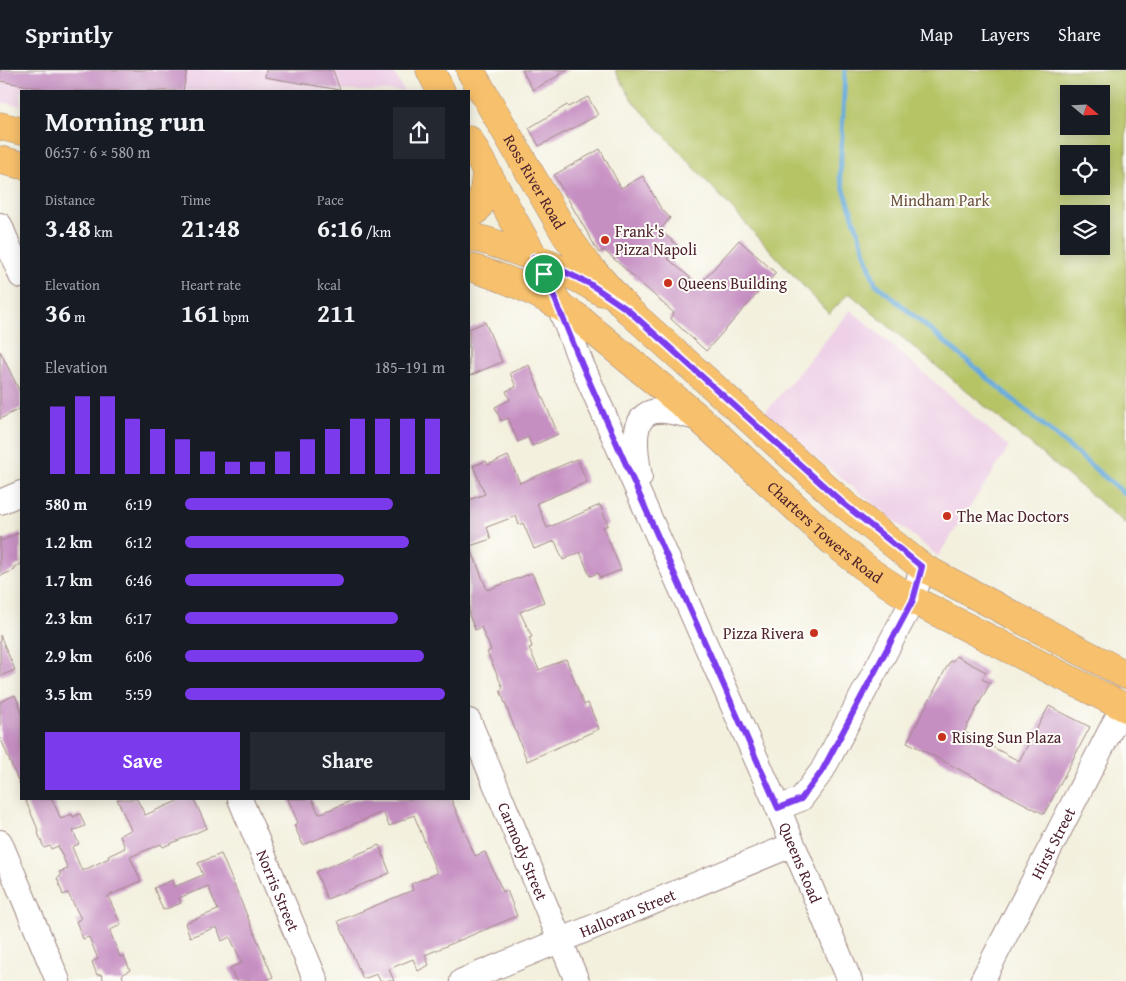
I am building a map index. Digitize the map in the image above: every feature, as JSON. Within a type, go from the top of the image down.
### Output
[{"type":"main road","points":[[430,70],[441,90]]},
{"type":"main road","name":"Ross River Road","points":[[470,70],[566,235],[592,270],[628,310]]},
{"type":"main road","points":[[0,126],[20,131]]},
{"type":"main road","points":[[470,142],[558,304]]},
{"type":"main road","points":[[0,160],[20,165]]},
{"type":"main road","points":[[470,215],[476,212],[481,205],[486,172]]},
{"type":"main road","points":[[470,236],[534,257],[590,284],[628,310]]},
{"type":"main road","name":"Charters Towers Road","points":[[470,267],[520,284],[558,304],[596,332],[700,419],[832,541],[872,573],[913,600],[1124,707]]},
{"type":"main road","name":"Charters Towers Road","points":[[628,310],[844,504],[922,567],[1126,675]]},
{"type":"street","points":[[0,225],[20,274]]},
{"type":"street","name":"Queens Road","points":[[558,304],[582,365],[778,808],[850,981]]},
{"type":"street","points":[[646,511],[636,447],[638,424],[646,414],[659,411],[675,412],[700,419]]},
{"type":"street","points":[[0,502],[20,494]]},
{"type":"street","points":[[778,808],[801,799],[822,771],[913,600],[922,567]]},
{"type":"street","name":"Hirst Street","points":[[982,981],[1124,707]]},
{"type":"street","name":"Carmody Street","points":[[470,723],[577,981]]},
{"type":"street","name":"Norris Street","points":[[240,800],[316,981]]},
{"type":"street","points":[[0,842],[58,981]]},
{"type":"street","name":"Halloran Street","points":[[462,981],[792,845]]},
{"type":"shaded area","points":[[0,70],[392,70],[403,90],[20,90],[20,106],[0,102]]},
{"type":"shaded area","points":[[851,310],[1009,447],[938,556],[763,415]]},
{"type":"green space","name":"Mindham Park","points":[[615,70],[1126,70],[1126,524],[849,293],[829,314],[632,100]]},
{"type":"building","points":[[0,70],[187,70],[183,90],[45,90],[0,81]]},
{"type":"building","points":[[266,70],[333,70],[340,90],[265,77]]},
{"type":"building","points":[[522,70],[568,70],[533,90]]},
{"type":"building","points":[[588,97],[598,115],[539,146],[529,128],[567,105],[568,107]]},
{"type":"building","points":[[600,149],[621,188],[643,176],[660,207],[670,218],[660,230],[677,245],[667,258],[699,285],[739,240],[776,273],[706,351],[670,318],[674,313],[604,250],[599,253],[554,175]]},
{"type":"building","points":[[485,322],[502,362],[470,376],[470,329]]},
{"type":"building","points":[[0,351],[20,392],[20,409],[0,419]]},
{"type":"building","points":[[529,365],[558,434],[532,446],[528,437],[518,442],[508,418],[501,421],[495,407],[510,400],[506,391],[516,387],[510,373]]},
{"type":"building","points":[[508,456],[520,483],[577,459],[587,482],[537,503],[547,528],[600,505],[608,525],[603,527],[621,570],[600,578],[598,573],[590,576],[580,552],[563,560],[555,541],[534,549],[523,523],[519,525],[516,516],[487,527],[491,539],[470,546],[470,500],[485,494],[473,466],[486,461],[488,465]]},
{"type":"building","points":[[20,532],[20,564],[14,567],[15,570],[0,576],[0,537],[1,541]]},
{"type":"building","points":[[470,546],[487,590],[532,573],[544,602],[520,612],[532,637],[529,638],[532,647],[529,648],[539,670],[566,659],[584,705],[588,703],[599,729],[527,761],[500,690],[503,688],[487,652],[491,650],[481,627],[475,630],[470,618]]},
{"type":"building","points":[[0,635],[15,670],[0,676]]},
{"type":"building","name":"Rising Sun Plaza","points":[[956,656],[986,672],[982,679],[990,683],[964,732],[1019,761],[1049,706],[1090,727],[1044,814],[907,742],[950,661],[952,662]]},
{"type":"building","points":[[15,695],[20,707],[20,786],[0,737],[0,702]]},
{"type":"building","points":[[25,800],[52,800],[61,819],[72,814],[73,817],[80,814],[85,826],[73,831],[79,844],[72,847],[82,871],[125,848],[120,835],[131,830],[117,800],[138,800],[145,815],[180,800],[194,800],[207,828],[163,847],[161,844],[130,857],[141,881],[108,896],[121,925],[110,930],[110,932],[120,957],[124,956],[130,970],[122,975],[124,981],[104,981],[101,974],[97,975],[92,962],[98,959],[89,937],[83,939],[76,921],[81,919],[68,893],[63,895],[57,878],[61,876],[59,872],[68,869],[58,846],[51,849],[50,846],[44,848]]},
{"type":"building","points":[[288,800],[312,800],[319,814],[354,800],[451,800],[475,856],[485,852],[503,892],[507,890],[517,916],[425,955],[429,965],[418,971],[413,959],[389,969],[394,981],[380,981],[377,974],[363,979],[338,921],[413,890],[411,884],[437,873],[414,815],[389,826],[383,812],[303,845],[294,825],[298,823]]},
{"type":"building","points":[[379,845],[390,873],[327,899],[316,872]]},
{"type":"building","points":[[221,854],[273,977],[265,981],[236,981],[230,968],[242,963],[230,937],[222,941],[217,927],[190,937],[185,923],[218,910],[208,886],[179,898],[181,903],[163,910],[154,888],[172,880],[174,887],[203,875],[198,863]]},
{"type":"waterway","points":[[845,70],[840,177],[875,283],[1126,495]]},
{"type":"place","name":"Frank's Pizza Napoli","points":[[605,240]]},
{"type":"place","name":"Queens Building","points":[[668,283]]},
{"type":"place","name":"The Mac Doctors","points":[[947,516]]},
{"type":"place","name":"Pizza Rivera","points":[[814,633]]},
{"type":"place","name":"Rising Sun Plaza","points":[[942,737]]},
{"type":"route","points":[[534,257],[590,284],[628,310],[844,504],[922,567],[913,600],[822,771],[801,799],[795,802],[778,808],[582,365],[544,274],[534,257]]}]
